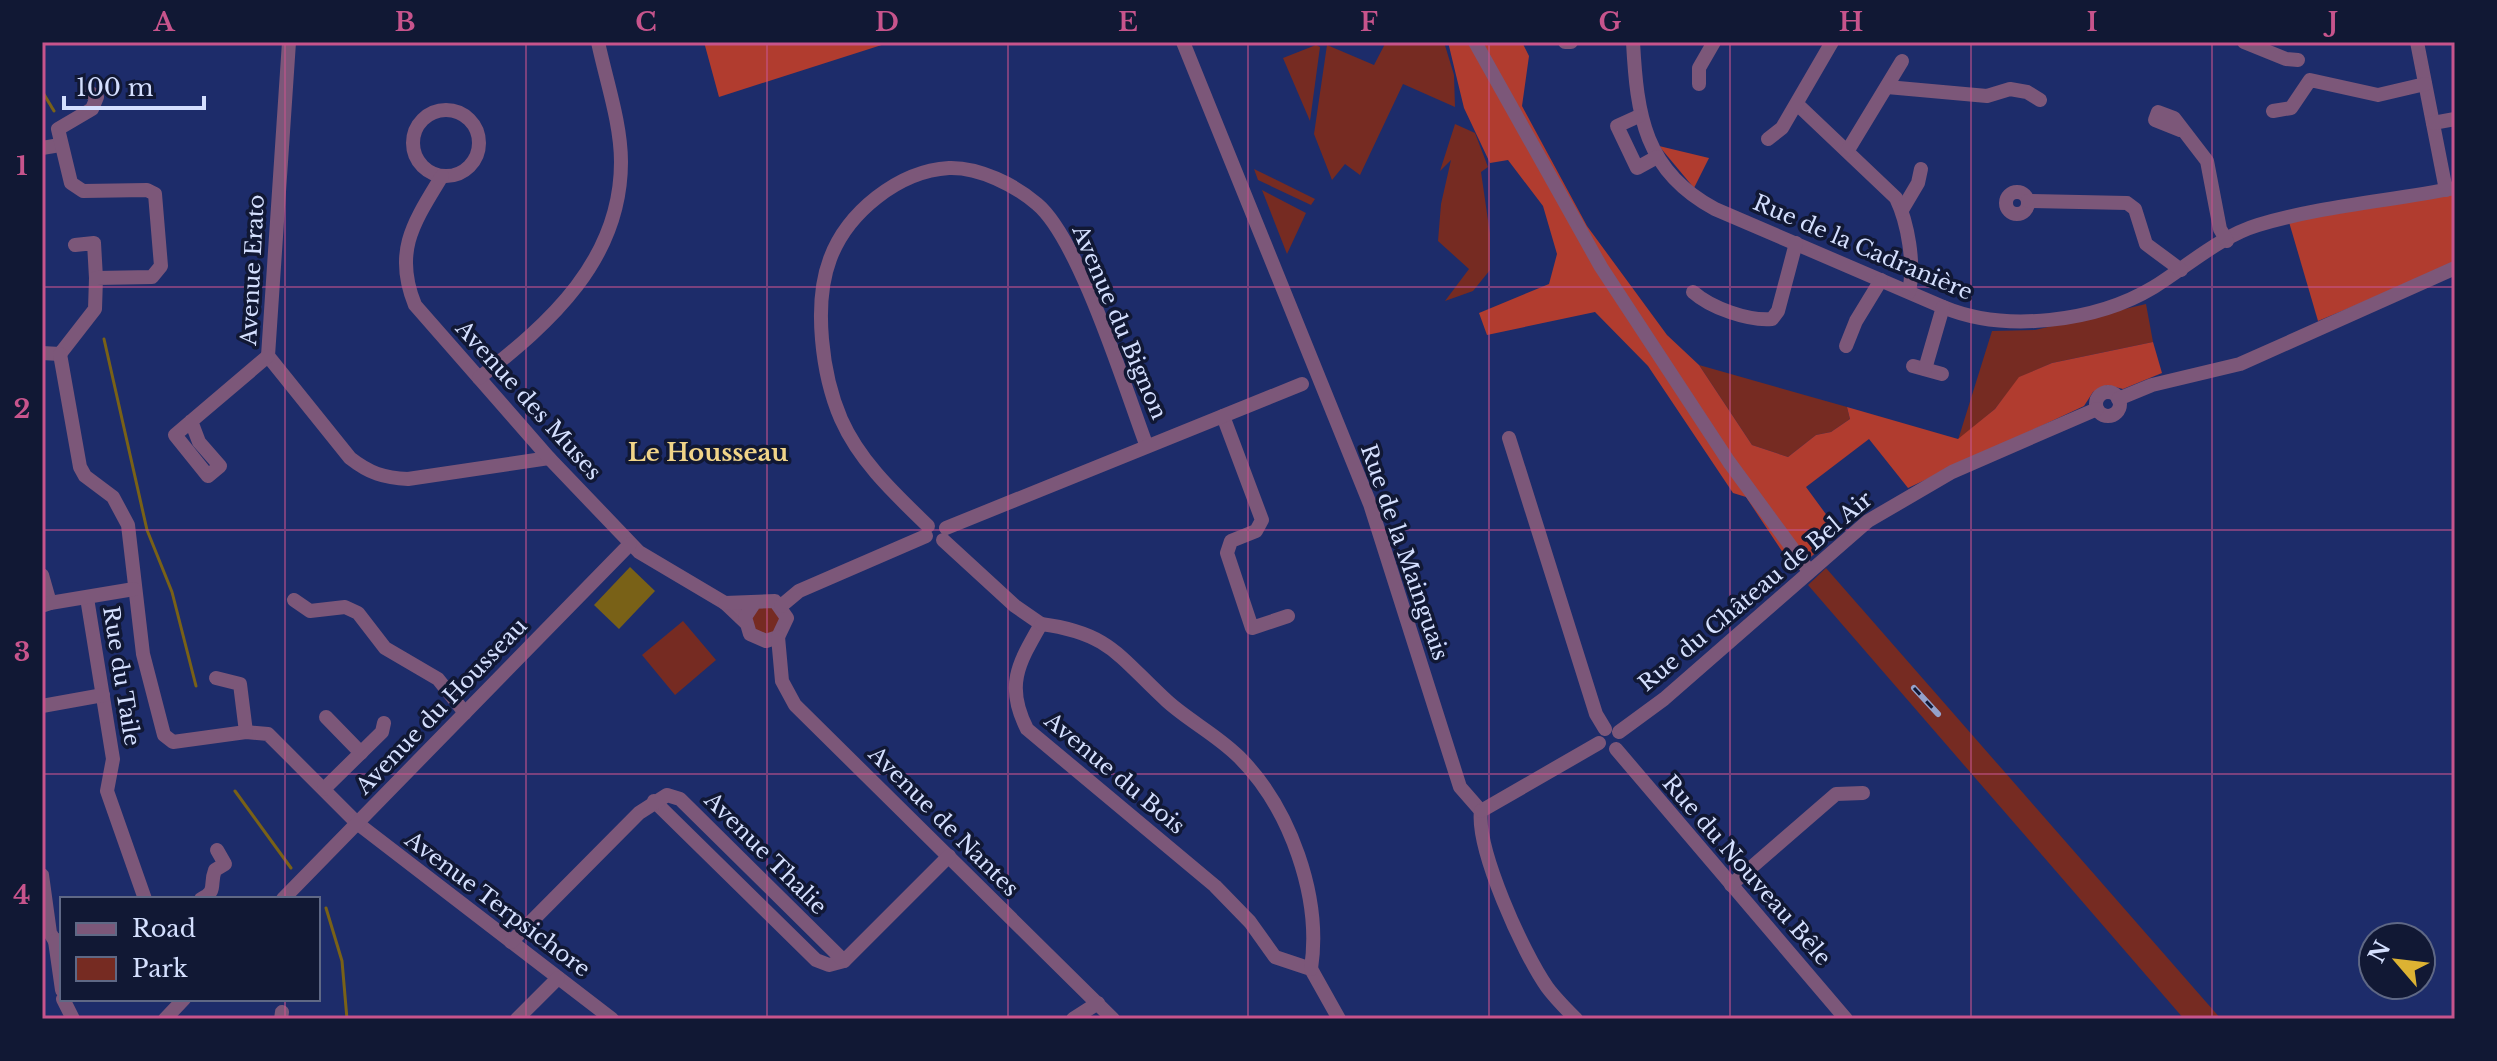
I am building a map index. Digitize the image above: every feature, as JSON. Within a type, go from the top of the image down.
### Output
[{"type":"street","name":"Avenue Erato","points":[[289,42],[268,356],[350,458],[364,469],[386,478],[408,479],[549,458]]},
{"type":"street","points":[[479,378],[570,300],[605,237],[618,188],[621,160],[598,42]]},
{"type":"street","name":"Rue de la Mainguais","points":[[1183,42],[1370,504],[1455,774],[1465,796],[1481,811],[1479,832],[1523,943],[1547,987],[1576,1019]]},
{"type":"street","points":[[1475,42],[1601,267],[1729,462],[1809,571]]},
{"type":"street","points":[[1565,42],[1571,42]]},
{"type":"street","name":"Rue de la Cadranière","points":[[1633,42],[1639,116],[1657,157],[1668,174],[1704,203],[1943,307],[1995,321],[2045,320],[2131,299],[2259,225],[2450,189]]},
{"type":"street","points":[[1699,84],[1699,68],[1714,42]]},
{"type":"street","points":[[1768,139],[1782,128],[1832,42]]},
{"type":"street","points":[[2244,42],[2286,59],[2298,60]]},
{"type":"street","points":[[2417,42],[2450,189]]},
{"type":"street","points":[[1848,150],[1902,61]]},
{"type":"street","points":[[2273,111],[2291,108],[2310,80],[2378,95],[2425,84]]},
{"type":"street","points":[[1887,87],[1987,96],[2010,89],[2027,92],[2040,100]]},
{"type":"street","points":[[86,90],[97,97],[92,109],[58,129],[71,183],[83,191],[147,190],[155,194],[161,266],[152,277],[96,278]]},
{"type":"street","points":[[1797,104],[1896,198],[1902,210],[1912,276],[1909,292]]},
{"type":"street","name":"Avenue des Muses","points":[[442,176],[423,167],[413,148],[413,138],[422,119],[431,113],[452,110],[471,121],[479,142],[472,163],[463,171],[442,176],[411,230],[405,256],[406,282],[415,305],[549,458],[630,544],[725,603],[745,622]]},
{"type":"street","points":[[1639,116],[1617,126],[1637,168],[1657,157]]},
{"type":"street","points":[[2433,123],[2455,119]]},
{"type":"street","points":[[2180,130],[2207,161],[2220,229],[2227,241]]},
{"type":"street","points":[[42,148],[60,145]]},
{"type":"street","name":"Avenue du Bignon","points":[[927,531],[872,470],[854,443],[841,420],[823,358],[823,284],[845,229],[873,200],[896,185],[948,168],[978,173],[1005,183],[1038,204],[1060,231],[1078,268],[1146,444]]},
{"type":"street","points":[[1902,210],[1918,183],[1921,169]]},
{"type":"street","points":[[2028,201],[2127,203],[2135,209],[2146,244],[2181,270]]},
{"type":"street","points":[[75,245],[94,243],[96,278],[95,309],[60,354],[80,467],[120,507],[128,525],[143,654],[164,735],[173,742],[246,732],[240,684],[216,678]]},
{"type":"street","points":[[1693,292],[1706,303],[1772,319],[1778,311],[1796,243]]},
{"type":"street","name":"Rue du Château de Bel Air","points":[[1481,811],[1664,699],[1868,521],[1908,495],[1952,472],[2097,409],[2104,415],[2113,415],[2119,408],[2118,399],[2152,385],[2240,364],[2455,268]]},
{"type":"street","points":[[1846,346],[1856,321],[1881,280]]},
{"type":"street","points":[[1942,374],[1919,368],[1943,307]]},
{"type":"street","points":[[42,353],[53,350],[60,354]]},
{"type":"street","points":[[191,421],[268,356]]},
{"type":"street","points":[[781,606],[799,591],[927,531],[934,542],[944,534],[1146,444],[1302,384]]},
{"type":"street","points":[[1223,416],[1262,520],[1256,531],[1231,541],[1227,553],[1252,628],[1288,616]]},
{"type":"street","points":[[1509,438],[1596,714],[1608,735]]},
{"type":"street","points":[[944,534],[1015,606],[1041,624],[1085,631],[1108,644],[1168,702],[1237,755],[1267,790],[1282,812],[1299,860],[1311,920],[1311,969],[1339,1019]]},
{"type":"street","name":"Avenue du Housseau","points":[[285,897],[630,544]]},
{"type":"street","points":[[42,575],[46,604],[134,589]]},
{"type":"street","name":"Rue du Taile","points":[[87,598],[113,759],[107,791],[144,897]]},
{"type":"street","points":[[725,603],[768,599],[781,606],[786,625],[778,637],[766,641],[755,638],[745,622],[747,611],[755,602]]},
{"type":"street","points":[[294,600],[310,611],[345,607],[358,613],[385,648],[438,679],[465,713]]},
{"type":"street","name":"Avenue du Bois","points":[[1041,624],[1023,654],[1015,685],[1015,706],[1027,729],[1215,886],[1250,922],[1275,957],[1311,969]]},
{"type":"street","name":"Avenue de Nantes","points":[[778,637],[782,681],[795,705],[1113,1019]]},
{"type":"street","points":[[42,706],[103,695]]},
{"type":"street","points":[[326,717],[361,753]]},
{"type":"street","points":[[324,789],[382,732],[384,723]]},
{"type":"street","name":"Avenue Terpsichore","points":[[246,732],[268,734],[357,823],[612,1019]]},
{"type":"street","name":"Rue du Nouveau Bêle","points":[[1608,735],[1606,750],[1616,749],[1846,1019]]},
{"type":"street","points":[[1731,885],[1836,794],[1863,793]]},
{"type":"street","name":"Avenue Thalie","points":[[654,801],[667,795],[680,799],[844,961]]},
{"type":"street","points":[[511,942],[654,801],[816,960],[829,965],[844,961],[949,856]]},
{"type":"street","points":[[206,897],[215,887],[215,870],[225,864],[217,850]]},
{"type":"street","points":[[42,875],[50,933],[58,941],[60,966]]},
{"type":"street","points":[[517,1019],[558,978]]},
{"type":"street","points":[[64,1001],[73,1019]]},
{"type":"street","points":[[1073,1019],[1098,1003]]},
{"type":"green space","points":[[1386,42],[1444,42],[1454,75],[1455,107],[1403,84],[1360,175],[1345,164],[1332,180],[1314,134],[1327,45],[1374,65]]},
{"type":"green space","points":[[1316,45],[1320,47],[1310,121],[1283,58]]},
{"type":"green space","points":[[1455,124],[1475,133],[1488,167],[1481,172],[1490,234],[1490,270],[1473,291],[1445,301],[1469,269],[1438,241],[1441,204],[1451,160],[1440,171]]},
{"type":"green space","points":[[1254,169],[1315,199],[1311,205],[1258,180]]},
{"type":"green space","points":[[1262,190],[1306,213],[1287,254]]},
{"type":"green space","points":[[2146,304],[2153,342],[2052,363],[2020,377],[1995,409],[1958,440],[1992,331],[2035,330]]},
{"type":"green space","points":[[1699,365],[1847,407],[1850,419],[1831,432],[1816,435],[1788,457],[1752,445]]},
{"type":"green space","points":[[1826,568],[2221,1019],[2184,1019],[1808,585]]},
{"type":"green space","points":[[761,603],[781,612],[777,633],[756,635],[749,615]]},
{"type":"green space","points":[[683,621],[716,660],[675,695],[642,655]]},
{"type":"shaded area","points":[[704,42],[891,42],[719,97]]},
{"type":"shaded area","points":[[1448,42],[1522,42],[1529,56],[1522,106],[1587,226],[1667,335],[1699,365],[1752,445],[1788,457],[1816,435],[1831,432],[1850,419],[1847,407],[1958,439],[1995,409],[2019,377],[2052,363],[2153,342],[2162,373],[2123,389],[2107,385],[2093,392],[2084,406],[1908,488],[1869,439],[1806,487],[1839,532],[1795,571],[1746,497],[1733,493],[1648,366],[1595,312],[1487,335],[1479,313],[1549,284],[1557,254],[1543,206],[1508,160],[1490,163],[1464,108]]},
{"type":"shaded area","points":[[1659,146],[1709,158],[1694,188]]},
{"type":"shaded area","points":[[2455,192],[2455,264],[2318,321],[2289,222]]},
{"type":"shaded area","points":[[630,567],[655,591],[619,629],[594,605]]},
{"type":"waterway","points":[[42,91],[54,111]]},
{"type":"waterway","points":[[104,339],[147,530],[172,592],[196,686]]},
{"type":"waterway","points":[[235,791],[291,868]]},
{"type":"waterway","points":[[326,908],[342,961],[347,1019]]},
{"type":"railway","points":[[1914,688],[1938,714]]},
{"type":"district","name":"Le Housseau","points":[[708,453]]}]
